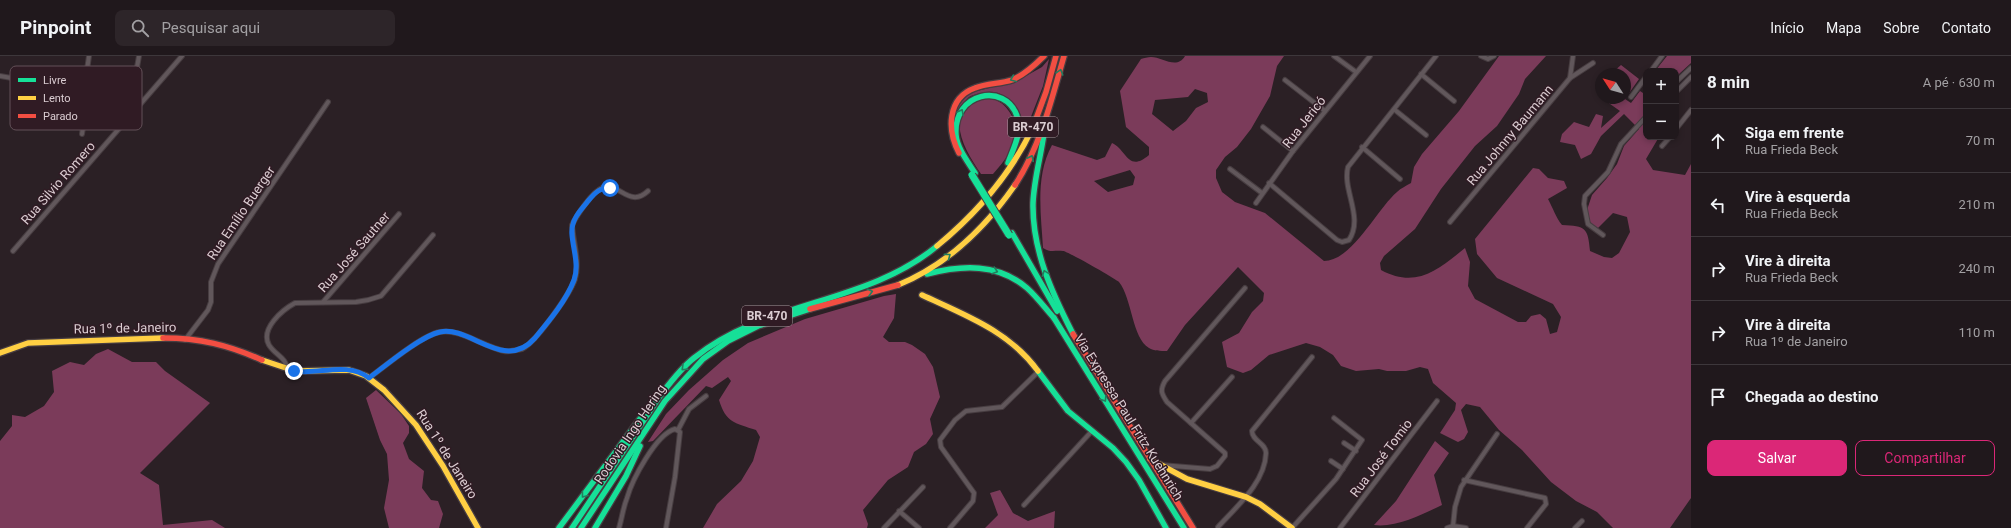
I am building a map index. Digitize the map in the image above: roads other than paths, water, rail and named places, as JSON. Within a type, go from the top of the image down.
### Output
[{"type":"main road","points":[[1044,56],[1035,65],[1012,80],[969,90],[955,105],[951,115],[950,136],[1041,285],[1073,334]]},
{"type":"main road","name":"Rodovia Ingo Hering","points":[[572,528],[667,387],[694,358],[725,337],[756,320],[866,286],[903,270],[948,237],[994,190],[1022,149],[1035,123],[1056,56]]},
{"type":"main road","name":"Rodovia Ingo Hering","points":[[581,528],[656,413],[680,382],[703,359],[728,342],[771,321],[916,278],[931,269],[965,243],[991,218],[1005,201],[1033,154],[1047,115],[1064,56]]},
{"type":"main road","points":[[974,174],[960,148],[956,134],[958,117],[965,104],[970,100],[981,96],[995,95],[1011,105],[1018,114],[1020,123],[1019,134],[1014,150],[994,190]]},
{"type":"main road","points":[[1047,115],[1033,203],[1034,225],[1044,272],[1073,334]]},
{"type":"main road","points":[[1011,234],[1054,318]]},
{"type":"main road","points":[[916,278],[952,268],[986,268],[999,272],[1026,287],[1054,318]]},
{"type":"main road","points":[[922,295],[998,332],[1011,341],[1039,371],[1062,403],[1091,432],[1122,457],[1140,482],[1164,527]]},
{"type":"main road","name":"Via Expressa Paul Fritz Kuehnrich","points":[[1054,318],[1184,528]]},
{"type":"main road","name":"Via Expressa Paul Fritz Kuehnrich","points":[[1073,334],[1193,528]]},
{"type":"main road","name":"Rua 1º de Janeiro","points":[[0,353],[27,343],[133,338],[185,340],[221,344],[238,350],[269,365],[288,370],[302,372],[349,369],[358,372],[369,378],[413,420],[424,435],[478,528]]},
{"type":"main road","points":[[559,528],[646,410],[667,387]]},
{"type":"main road","points":[[599,526],[626,476],[645,432]]},
{"type":"main road","points":[[1150,459],[1173,473],[1199,483],[1246,497],[1260,504],[1292,528]]},
{"type":"street","points":[[88,66],[89,56]]},
{"type":"street","points":[[138,66],[139,56]]},
{"type":"street","name":"Rua Silvio Romero","points":[[142,102],[182,56]]},
{"type":"street","points":[[1334,56],[1356,72]]},
{"type":"street","name":"Rua Jericó","points":[[1256,203],[1262,192],[1293,151],[1370,56]]},
{"type":"street","points":[[1269,183],[1337,240],[1342,242],[1349,240],[1354,230],[1352,202],[1347,172],[1348,166],[1436,56]]},
{"type":"street","points":[[1481,56],[1488,58],[1494,56]]},
{"type":"street","name":"Rua Johnny Baumann","points":[[1450,222],[1570,78],[1573,56]]},
{"type":"street","points":[[1652,68],[1662,56]]},
{"type":"street","points":[[1570,78],[1593,63]]},
{"type":"street","points":[[1679,79],[1691,68]]},
{"type":"street","points":[[1421,74],[1454,101]]},
{"type":"street","points":[[0,76],[10,78]]},
{"type":"street","points":[[1679,89],[1691,77]]},
{"type":"street","points":[[1285,80],[1325,111]]},
{"type":"street","points":[[1631,97],[1643,81]]},
{"type":"street","name":"Rua Emílio Buerger","points":[[185,340],[208,310],[211,302],[210,282],[218,264],[328,102]]},
{"type":"street","points":[[1394,110],[1426,135]]},
{"type":"street","points":[[1679,125],[1691,110]]},
{"type":"street","points":[[1602,235],[1588,224],[1584,204],[1585,196],[1608,172],[1621,144],[1643,120]]},
{"type":"street","points":[[1262,127],[1293,151]]},
{"type":"street","points":[[82,134],[83,130]]},
{"type":"street","name":"Rua Silvio Romero","points":[[13,251],[118,130]]},
{"type":"street","points":[[1662,146],[1667,140]]},
{"type":"street","points":[[1362,147],[1400,179]]},
{"type":"street","points":[[1230,169],[1262,192]]},
{"type":"street","points":[[369,378],[427,337],[440,332],[453,332],[482,344],[505,351],[521,349],[534,339],[567,296],[574,279],[577,265],[572,225],[595,193],[602,188],[610,188],[636,198],[642,197],[648,191]]},
{"type":"street","name":"Rua José Sautner","points":[[323,302],[399,214]]},
{"type":"street","points":[[288,370],[284,359],[270,346],[267,341],[267,335],[272,323],[287,307],[295,303],[368,300],[381,296],[433,235]]},
{"type":"street","points":[[1161,465],[1166,464],[1199,469],[1210,468],[1223,459],[1225,453],[1167,402],[1162,394],[1161,388],[1165,381],[1245,288]]},
{"type":"street","points":[[1218,527],[1256,484],[1266,453],[1264,447],[1253,436],[1252,431],[1312,358]]},
{"type":"street","points":[[950,528],[973,501],[974,493],[941,447],[940,440],[955,420],[966,411],[1002,407],[1039,371]]},
{"type":"street","points":[[1191,423],[1232,376]]},
{"type":"street","points":[[666,528],[675,477],[680,432],[678,430],[689,410],[706,396]]},
{"type":"street","name":"Rua José Tomio","points":[[1340,528],[1437,401]]},
{"type":"street","points":[[1292,528],[1328,488],[1356,451],[1362,440],[1334,418]]},
{"type":"street","points":[[619,528],[629,491],[650,454],[668,432],[675,429],[678,430]]},
{"type":"street","points":[[1024,505],[1091,432]]},
{"type":"street","points":[[1453,526],[1458,494],[1464,480],[1497,434]]},
{"type":"street","points":[[1344,443],[1356,451]]},
{"type":"street","points":[[1331,461],[1343,469]]},
{"type":"street","points":[[1464,480],[1545,498],[1546,504],[1527,528]]},
{"type":"street","points":[[884,528],[923,487]]},
{"type":"street","points":[[899,511],[919,528]]},
{"type":"street","points":[[1576,528],[1582,521]]},
{"type":"street","points":[[1447,528],[1453,526],[1466,528]]}]
